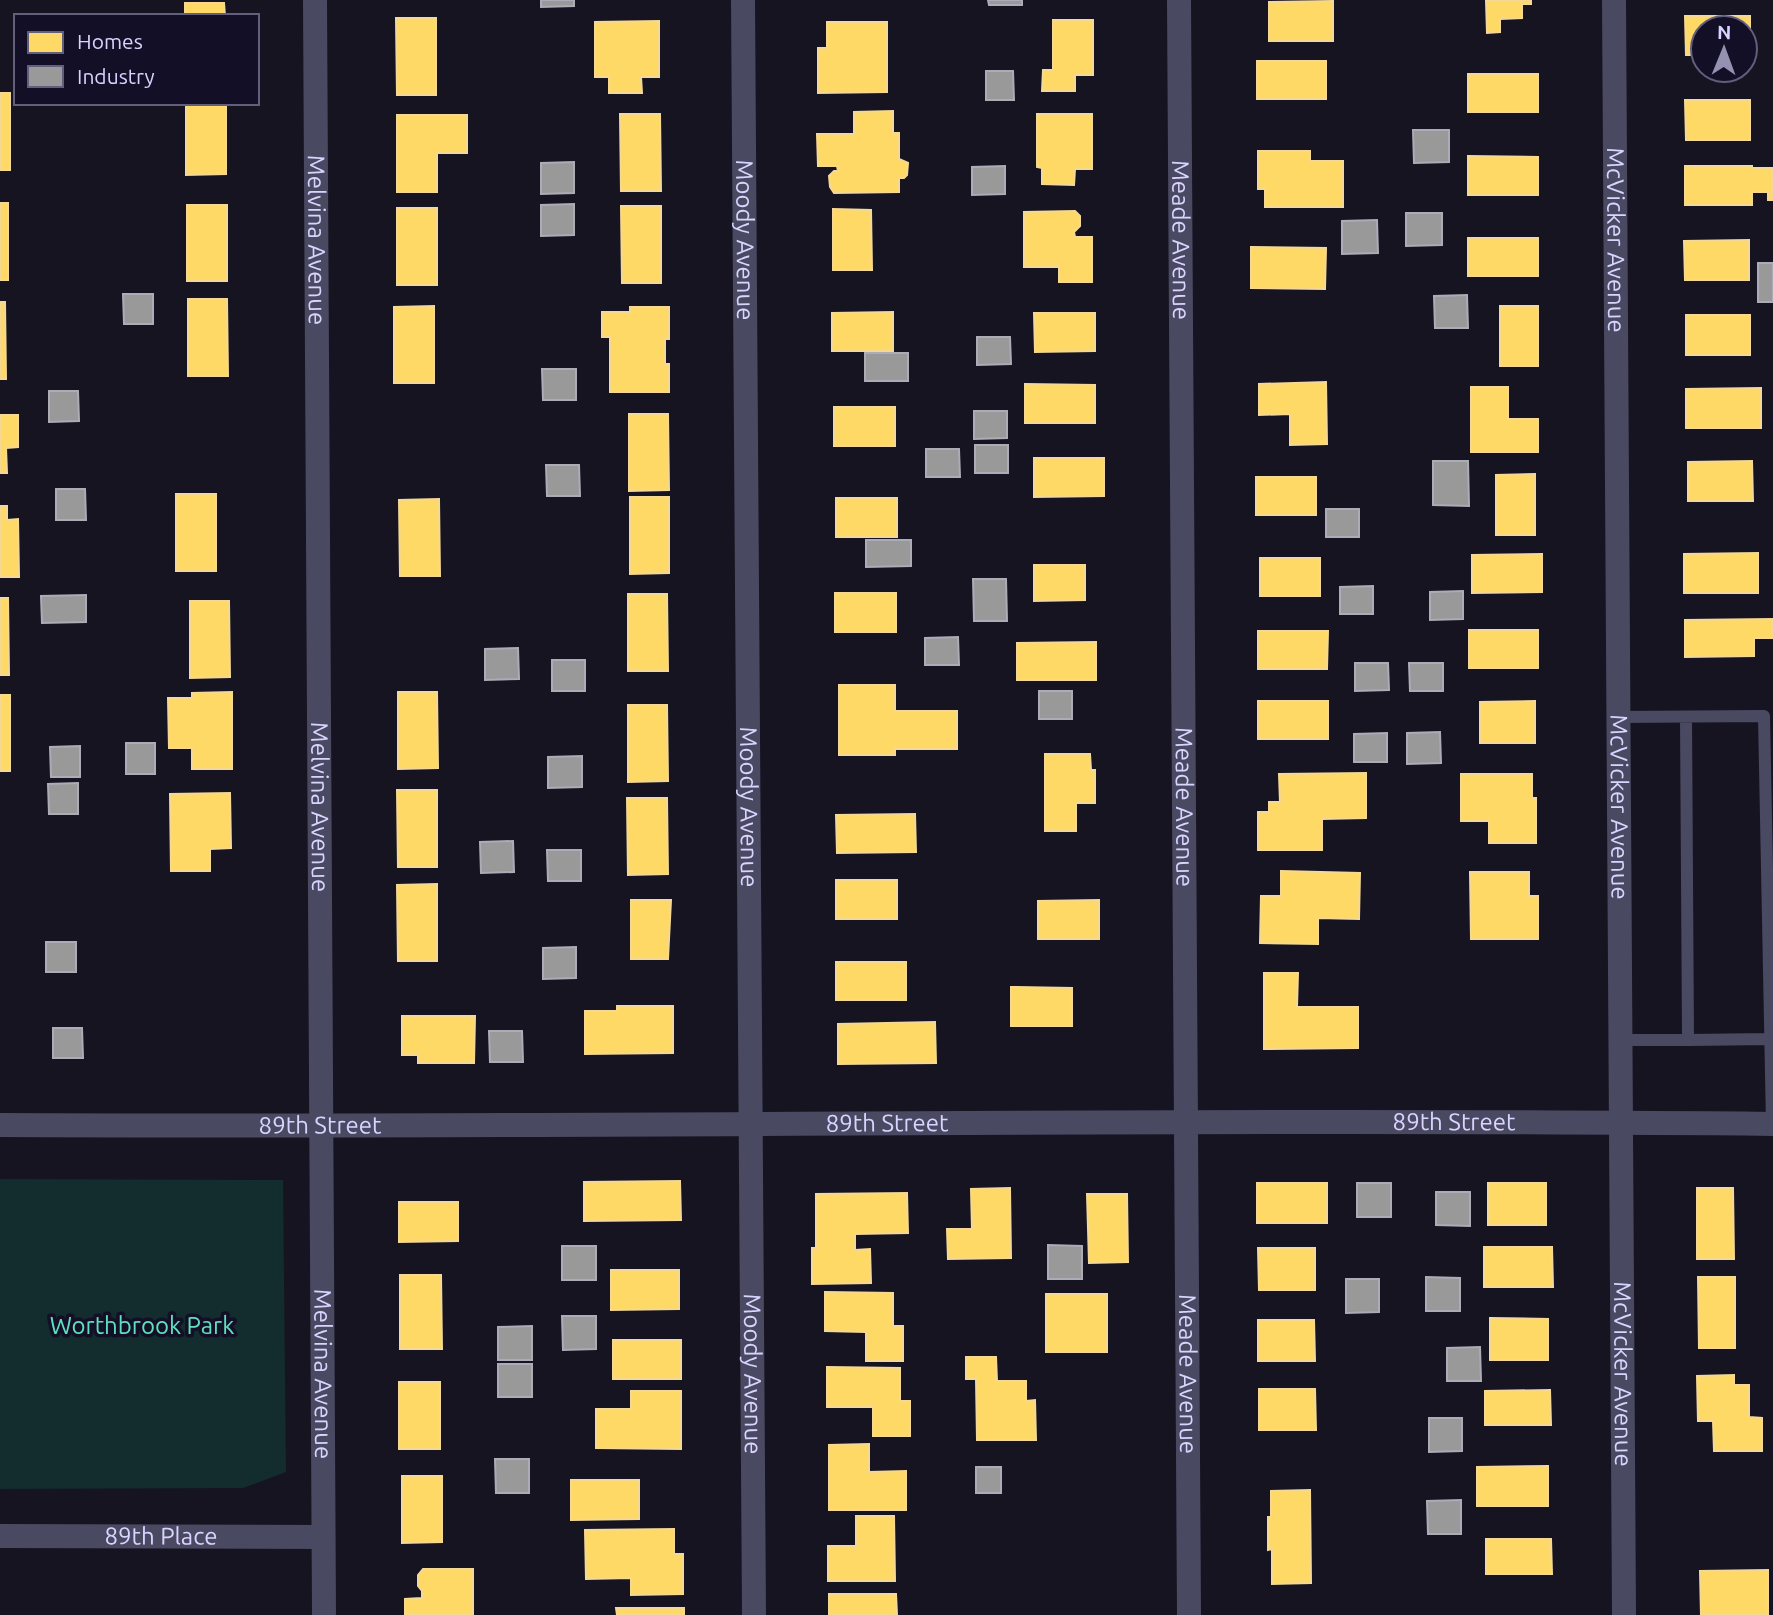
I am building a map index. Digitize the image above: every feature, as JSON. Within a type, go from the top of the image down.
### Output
[{"type":"street","name":"Melvina Avenue","points":[[314,0],[324,1615]]},
{"type":"street","name":"Moody Avenue","points":[[743,0],[754,1615]]},
{"type":"street","name":"Meade Avenue","points":[[1179,0],[1189,1615]]},
{"type":"street","name":"McVicker Avenue","points":[[1615,0],[1624,1615]]},
{"type":"street","name":"89th Street","points":[[0,1125],[321,1127],[751,1122],[1772,1124]]},
{"type":"street","name":"89th Place","points":[[0,1536],[323,1537]]},
{"type":"lane","points":[[1619,717],[1764,716],[1772,1124]]},
{"type":"lane","points":[[1686,717],[1688,1040]]},
{"type":"lane","points":[[1619,1040],[1770,1039]]},
{"type":"green space","name":"Worthbrook Park","points":[[0,1179],[283,1180],[286,1472],[243,1488],[0,1489]]},
{"type":"building: Homes","points":[[1486,0],[1531,0],[1531,4],[1522,4],[1522,18],[1500,19],[1500,32],[1487,33]]},
{"type":"building: Homes","points":[[1333,1],[1333,41],[1269,41],[1269,2]]},
{"type":"building: Homes","points":[[185,3],[224,3],[225,14],[185,14]]},
{"type":"building: Homes","points":[[1685,16],[1689,16],[1689,55],[1686,55]]},
{"type":"building: Homes","points":[[396,18],[436,18],[436,95],[397,95]]},
{"type":"building: Homes","points":[[1053,20],[1093,20],[1093,75],[1075,75],[1075,91],[1042,91],[1043,70],[1053,70]]},
{"type":"building: Homes","points":[[659,21],[659,77],[641,77],[642,93],[609,93],[609,77],[595,77],[595,22]]},
{"type":"building: Homes","points":[[827,22],[887,22],[887,92],[818,93],[818,48],[827,48]]},
{"type":"building: Homes","points":[[1257,61],[1326,61],[1326,99],[1257,99]]},
{"type":"building: Homes","points":[[1468,74],[1538,74],[1538,112],[1468,112]]},
{"type":"building: Homes","points":[[0,93],[10,93],[10,170],[0,170]]},
{"type":"building: Homes","points":[[1685,100],[1750,100],[1750,140],[1686,140]]},
{"type":"building: Homes","points":[[186,105],[226,105],[226,174],[186,175]]},
{"type":"building: Homes","points":[[893,111],[893,133],[899,133],[899,159],[908,163],[907,175],[899,178],[899,192],[834,193],[830,187],[829,176],[838,171],[837,166],[818,166],[817,134],[854,134],[854,112]]},
{"type":"building: Homes","points":[[620,114],[660,114],[661,191],[621,191]]},
{"type":"building: Homes","points":[[1037,114],[1092,114],[1092,169],[1075,169],[1074,185],[1042,184],[1042,168],[1037,167]]},
{"type":"building: Homes","points":[[397,115],[467,115],[467,153],[437,153],[437,192],[397,192]]},
{"type":"building: Homes","points":[[1258,151],[1310,151],[1310,161],[1343,161],[1343,207],[1265,207],[1265,189],[1258,189]]},
{"type":"building: Homes","points":[[1468,156],[1538,157],[1538,195],[1468,195]]},
{"type":"building: Homes","points":[[1685,166],[1773,168],[1773,200],[1768,200],[1768,192],[1752,192],[1752,205],[1685,205]]},
{"type":"building: Homes","points":[[0,203],[8,203],[8,280],[0,280]]},
{"type":"building: Homes","points":[[187,205],[227,205],[227,281],[187,281]]},
{"type":"building: Homes","points":[[621,206],[661,206],[661,283],[622,283]]},
{"type":"building: Homes","points":[[397,208],[437,208],[437,285],[397,285]]},
{"type":"building: Homes","points":[[833,209],[871,210],[872,270],[833,270]]},
{"type":"building: Homes","points":[[1075,211],[1080,216],[1080,226],[1074,232],[1075,237],[1092,237],[1092,282],[1059,282],[1059,267],[1024,267],[1024,212]]},
{"type":"building: Homes","points":[[1468,238],[1538,238],[1538,276],[1468,276]]},
{"type":"building: Homes","points":[[1749,240],[1749,280],[1685,280],[1684,241]]},
{"type":"building: Homes","points":[[1251,247],[1326,248],[1325,289],[1251,288]]},
{"type":"building: Homes","points":[[188,299],[227,299],[228,376],[188,376]]},
{"type":"building: Homes","points":[[0,302],[5,302],[6,379],[0,379]]},
{"type":"building: Homes","points":[[434,306],[434,383],[394,383],[394,307]]},
{"type":"building: Homes","points":[[1500,306],[1538,306],[1538,366],[1500,366]]},
{"type":"building: Homes","points":[[630,307],[669,307],[669,339],[665,339],[665,364],[669,364],[669,392],[610,392],[610,337],[602,337],[602,312],[630,312]]},
{"type":"building: Homes","points":[[893,312],[893,351],[832,351],[832,313]]},
{"type":"building: Homes","points":[[1034,313],[1095,313],[1095,351],[1035,352]]},
{"type":"building: Homes","points":[[1686,315],[1750,315],[1750,355],[1686,355]]},
{"type":"building: Homes","points":[[1326,382],[1327,444],[1290,445],[1290,414],[1259,415],[1259,384]]},
{"type":"building: Homes","points":[[1025,384],[1095,385],[1095,423],[1025,423]]},
{"type":"building: Homes","points":[[1471,387],[1508,387],[1508,419],[1538,419],[1538,452],[1471,452]]},
{"type":"building: Homes","points":[[1761,388],[1761,428],[1686,428],[1686,389]]},
{"type":"building: Homes","points":[[834,407],[895,407],[895,446],[834,446]]},
{"type":"building: Homes","points":[[629,414],[668,414],[669,490],[629,491]]},
{"type":"building: Homes","points":[[0,415],[18,415],[18,447],[6,448],[7,473],[0,473]]},
{"type":"building: Homes","points":[[1034,458],[1104,458],[1104,496],[1034,497]]},
{"type":"building: Homes","points":[[1752,461],[1753,501],[1688,501],[1688,462]]},
{"type":"building: Homes","points":[[1535,474],[1535,535],[1496,535],[1496,475]]},
{"type":"building: Homes","points":[[1256,477],[1316,477],[1316,515],[1256,515]]},
{"type":"building: Homes","points":[[176,494],[216,494],[216,571],[176,571]]},
{"type":"building: Homes","points":[[630,497],[669,497],[669,573],[630,574]]},
{"type":"building: Homes","points":[[836,498],[897,498],[897,537],[836,537]]},
{"type":"building: Homes","points":[[439,499],[440,576],[400,576],[399,500]]},
{"type":"building: Homes","points":[[0,506],[7,506],[7,520],[18,519],[19,577],[0,577]]},
{"type":"building: Homes","points":[[1758,553],[1758,593],[1684,593],[1684,554]]},
{"type":"building: Homes","points":[[1542,554],[1542,592],[1472,593],[1472,555]]},
{"type":"building: Homes","points":[[1260,558],[1320,558],[1320,596],[1260,596]]},
{"type":"building: Homes","points":[[1034,565],[1085,565],[1085,600],[1034,601]]},
{"type":"building: Homes","points":[[835,593],[896,593],[896,632],[835,632]]},
{"type":"building: Homes","points":[[628,594],[667,594],[668,671],[628,671]]},
{"type":"building: Homes","points":[[0,598],[8,598],[9,675],[0,675]]},
{"type":"building: Homes","points":[[190,601],[229,601],[230,677],[190,678]]},
{"type":"building: Homes","points":[[1773,619],[1773,638],[1754,638],[1754,656],[1685,657],[1685,620]]},
{"type":"building: Homes","points":[[1469,630],[1538,630],[1538,668],[1469,668]]},
{"type":"building: Homes","points":[[1258,631],[1328,631],[1327,669],[1258,669]]},
{"type":"building: Homes","points":[[1096,642],[1096,680],[1017,680],[1017,643]]},
{"type":"building: Homes","points":[[839,685],[895,685],[895,711],[957,711],[957,749],[895,749],[895,755],[839,755]]},
{"type":"building: Homes","points":[[232,692],[232,769],[192,769],[192,748],[169,748],[168,698],[192,698],[192,693]]},
{"type":"building: Homes","points":[[398,692],[437,692],[438,768],[398,769]]},
{"type":"building: Homes","points":[[0,695],[10,695],[10,771],[0,771]]},
{"type":"building: Homes","points":[[1258,701],[1328,701],[1328,739],[1258,739]]},
{"type":"building: Homes","points":[[1535,701],[1535,743],[1480,743],[1480,702]]},
{"type":"building: Homes","points":[[628,705],[667,705],[668,781],[628,782]]},
{"type":"building: Homes","points":[[1045,754],[1090,754],[1091,770],[1095,770],[1095,803],[1076,803],[1076,831],[1045,831]]},
{"type":"building: Homes","points":[[1366,773],[1366,818],[1322,819],[1322,850],[1258,850],[1258,812],[1269,812],[1269,802],[1280,802],[1279,774]]},
{"type":"building: Homes","points":[[1461,774],[1532,774],[1532,798],[1536,798],[1536,843],[1489,843],[1489,821],[1461,821]]},
{"type":"building: Homes","points":[[397,790],[437,790],[437,867],[398,867]]},
{"type":"building: Homes","points":[[230,793],[231,848],[210,849],[210,871],[171,871],[170,794]]},
{"type":"building: Homes","points":[[627,798],[667,798],[668,874],[628,875]]},
{"type":"building: Homes","points":[[915,814],[916,852],[837,853],[836,815]]},
{"type":"building: Homes","points":[[1281,871],[1360,873],[1359,919],[1318,918],[1318,944],[1260,943],[1261,896],[1281,896]]},
{"type":"building: Homes","points":[[1470,872],[1529,872],[1529,896],[1538,896],[1538,939],[1471,939]]},
{"type":"building: Homes","points":[[836,880],[897,880],[897,919],[836,919]]},
{"type":"building: Homes","points":[[437,884],[437,961],[398,961],[397,885]]},
{"type":"building: Homes","points":[[631,900],[671,900],[668,959],[631,959]]},
{"type":"building: Homes","points":[[1099,900],[1099,939],[1038,939],[1038,901]]},
{"type":"building: Homes","points":[[836,962],[906,962],[906,1000],[836,1000]]},
{"type":"building: Homes","points":[[1264,973],[1298,973],[1297,1007],[1358,1007],[1358,1048],[1264,1049]]},
{"type":"building: Homes","points":[[1011,987],[1072,988],[1072,1026],[1011,1026]]},
{"type":"building: Homes","points":[[617,1006],[673,1006],[673,1053],[585,1054],[585,1011],[617,1011]]},
{"type":"building: Homes","points":[[402,1016],[475,1016],[474,1063],[418,1063],[418,1055],[402,1055]]},
{"type":"building: Homes","points":[[935,1022],[936,1063],[838,1064],[838,1024]]},
{"type":"building: Homes","points":[[680,1181],[681,1220],[584,1221],[584,1182]]},
{"type":"building: Homes","points":[[1257,1183],[1327,1183],[1327,1223],[1257,1223]]},
{"type":"building: Homes","points":[[1488,1183],[1546,1183],[1546,1225],[1488,1225]]},
{"type":"building: Homes","points":[[1010,1188],[1011,1258],[948,1259],[947,1229],[972,1229],[971,1189]]},
{"type":"building: Homes","points":[[1697,1188],[1733,1188],[1734,1259],[1697,1259]]},
{"type":"building: Homes","points":[[907,1193],[908,1233],[855,1234],[855,1250],[870,1249],[871,1283],[812,1284],[812,1248],[816,1248],[816,1194]]},
{"type":"building: Homes","points":[[1087,1194],[1127,1194],[1128,1262],[1089,1263]]},
{"type":"building: Homes","points":[[399,1202],[458,1202],[458,1241],[399,1242]]},
{"type":"building: Homes","points":[[1484,1247],[1552,1247],[1553,1287],[1484,1287]]},
{"type":"building: Homes","points":[[1258,1248],[1315,1248],[1315,1290],[1259,1290]]},
{"type":"building: Homes","points":[[611,1270],[679,1270],[679,1309],[611,1310]]},
{"type":"building: Homes","points":[[400,1275],[441,1275],[442,1349],[400,1349]]},
{"type":"building: Homes","points":[[1698,1277],[1735,1277],[1735,1348],[1699,1348]]},
{"type":"building: Homes","points":[[825,1292],[893,1293],[893,1326],[903,1326],[903,1361],[866,1361],[866,1332],[825,1331]]},
{"type":"building: Homes","points":[[1046,1294],[1107,1294],[1107,1352],[1046,1352]]},
{"type":"building: Homes","points":[[1490,1318],[1548,1319],[1548,1360],[1490,1360]]},
{"type":"building: Homes","points":[[1258,1320],[1314,1320],[1315,1361],[1258,1361]]},
{"type":"building: Homes","points":[[613,1340],[681,1340],[681,1379],[613,1379]]},
{"type":"building: Homes","points":[[966,1357],[996,1357],[997,1381],[1026,1381],[1026,1401],[1035,1400],[1036,1440],[977,1440],[976,1379],[966,1379]]},
{"type":"building: Homes","points":[[827,1367],[900,1368],[900,1401],[910,1401],[910,1436],[873,1436],[873,1407],[827,1407]]},
{"type":"building: Homes","points":[[1734,1375],[1734,1385],[1749,1385],[1749,1417],[1762,1418],[1762,1451],[1714,1451],[1713,1421],[1698,1421],[1697,1376]]},
{"type":"building: Homes","points":[[399,1382],[440,1382],[440,1449],[399,1449]]},
{"type":"building: Homes","points":[[1259,1389],[1315,1389],[1316,1430],[1259,1430]]},
{"type":"building: Homes","points":[[1550,1390],[1551,1425],[1485,1425],[1485,1391]]},
{"type":"building: Homes","points":[[631,1391],[681,1391],[681,1449],[596,1448],[596,1409],[631,1409]]},
{"type":"building: Homes","points":[[869,1444],[869,1472],[906,1471],[906,1510],[829,1510],[829,1445]]},
{"type":"building: Homes","points":[[1548,1466],[1548,1506],[1477,1506],[1477,1467]]},
{"type":"building: Homes","points":[[402,1476],[442,1476],[442,1542],[402,1543]]},
{"type":"building: Homes","points":[[571,1480],[639,1480],[639,1519],[571,1520]]},
{"type":"building: Homes","points":[[1310,1490],[1311,1583],[1272,1584],[1272,1549],[1268,1550],[1271,1491]]},
{"type":"building: Homes","points":[[856,1516],[894,1516],[895,1581],[828,1581],[828,1546],[856,1546]]},
{"type":"building: Homes","points":[[674,1529],[674,1554],[683,1554],[683,1594],[631,1595],[631,1578],[586,1579],[585,1530]]},
{"type":"building: Homes","points":[[1486,1539],[1551,1539],[1552,1574],[1486,1574]]},
{"type":"building: Homes","points":[[423,1569],[473,1569],[473,1615],[405,1615],[405,1599],[422,1598],[418,1575]]},
{"type":"building: Homes","points":[[1768,1570],[1768,1615],[1701,1615],[1700,1571]]},
{"type":"building: Homes","points":[[829,1594],[896,1594],[897,1615],[829,1615]]},
{"type":"building: Homes","points":[[616,1608],[684,1608],[684,1615],[617,1615]]},
{"type":"building: Industry","points":[[541,0],[574,0],[574,6],[541,7]]},
{"type":"building: Industry","points":[[988,0],[1022,0],[1022,5],[989,5]]},
{"type":"building: Industry","points":[[986,71],[1013,71],[1014,100],[986,100]]},
{"type":"building: Industry","points":[[1413,130],[1449,130],[1449,162],[1414,163]]},
{"type":"building: Industry","points":[[574,162],[574,193],[541,194],[541,163]]},
{"type":"building: Industry","points":[[1005,166],[1005,194],[972,195],[972,167]]},
{"type":"building: Industry","points":[[574,204],[574,235],[541,236],[541,205]]},
{"type":"building: Industry","points":[[1406,213],[1442,213],[1442,245],[1406,246]]},
{"type":"building: Industry","points":[[1377,220],[1378,253],[1342,254],[1342,221]]},
{"type":"building: Industry","points":[[1758,263],[1773,263],[1773,302],[1758,302]]},
{"type":"building: Industry","points":[[123,294],[153,294],[153,324],[124,324]]},
{"type":"building: Industry","points":[[1467,295],[1468,328],[1435,328],[1434,296]]},
{"type":"building: Industry","points":[[977,337],[1010,337],[1011,364],[977,365]]},
{"type":"building: Industry","points":[[865,353],[908,353],[908,381],[865,381]]},
{"type":"building: Industry","points":[[542,369],[576,369],[576,400],[543,400]]},
{"type":"building: Industry","points":[[49,391],[78,391],[79,421],[49,422]]},
{"type":"building: Industry","points":[[974,411],[1007,411],[1007,438],[974,439]]},
{"type":"building: Industry","points":[[975,445],[1008,445],[1008,473],[975,473]]},
{"type":"building: Industry","points":[[926,449],[959,449],[960,477],[926,477]]},
{"type":"building: Industry","points":[[1433,461],[1468,461],[1469,506],[1433,505]]},
{"type":"building: Industry","points":[[546,465],[579,465],[580,496],[547,496]]},
{"type":"building: Industry","points":[[56,489],[85,489],[86,520],[56,520]]},
{"type":"building: Industry","points":[[1326,509],[1359,509],[1359,537],[1326,537]]},
{"type":"building: Industry","points":[[866,540],[911,540],[911,566],[866,567]]},
{"type":"building: Industry","points":[[973,579],[1006,579],[1007,621],[974,621]]},
{"type":"building: Industry","points":[[1373,586],[1373,614],[1340,614],[1340,587]]},
{"type":"building: Industry","points":[[1463,591],[1463,619],[1430,620],[1430,592]]},
{"type":"building: Industry","points":[[86,595],[86,622],[42,623],[41,596]]},
{"type":"building: Industry","points":[[958,637],[959,665],[925,665],[925,638]]},
{"type":"building: Industry","points":[[518,648],[519,679],[485,680],[485,649]]},
{"type":"building: Industry","points":[[552,660],[585,660],[585,691],[552,691]]},
{"type":"building: Industry","points":[[1355,663],[1388,663],[1389,690],[1355,691]]},
{"type":"building: Industry","points":[[1409,663],[1443,663],[1443,691],[1410,691]]},
{"type":"building: Industry","points":[[1039,691],[1072,691],[1072,719],[1039,719]]},
{"type":"building: Industry","points":[[1440,732],[1441,763],[1407,764],[1407,733]]},
{"type":"building: Industry","points":[[1387,733],[1387,762],[1354,762],[1354,734]]},
{"type":"building: Industry","points":[[126,743],[155,743],[155,774],[126,774]]},
{"type":"building: Industry","points":[[80,746],[80,777],[51,777],[50,747]]},
{"type":"building: Industry","points":[[582,756],[582,787],[548,788],[548,757]]},
{"type":"building: Industry","points":[[78,783],[78,814],[49,814],[48,784]]},
{"type":"building: Industry","points":[[513,841],[514,872],[481,873],[480,842]]},
{"type":"building: Industry","points":[[547,850],[581,850],[581,881],[548,881]]},
{"type":"building: Industry","points":[[46,942],[76,942],[76,972],[46,972]]},
{"type":"building: Industry","points":[[576,947],[576,978],[543,979],[543,948]]},
{"type":"building: Industry","points":[[53,1028],[82,1028],[83,1058],[53,1058]]},
{"type":"building: Industry","points":[[489,1031],[522,1031],[523,1062],[490,1062]]},
{"type":"building: Industry","points":[[1357,1183],[1391,1183],[1391,1217],[1357,1217]]},
{"type":"building: Industry","points":[[1436,1192],[1470,1192],[1470,1226],[1436,1225]]},
{"type":"building: Industry","points":[[1048,1245],[1082,1246],[1082,1279],[1048,1279]]},
{"type":"building: Industry","points":[[562,1246],[596,1246],[596,1280],[562,1280]]},
{"type":"building: Industry","points":[[1426,1277],[1460,1278],[1460,1311],[1426,1311]]},
{"type":"building: Industry","points":[[1346,1279],[1379,1279],[1379,1312],[1346,1313]]},
{"type":"building: Industry","points":[[562,1316],[596,1316],[596,1349],[563,1350]]},
{"type":"building: Industry","points":[[532,1326],[532,1360],[498,1360],[498,1327]]},
{"type":"building: Industry","points":[[1480,1347],[1481,1381],[1447,1381],[1447,1348]]},
{"type":"building: Industry","points":[[498,1364],[532,1364],[532,1397],[498,1397]]},
{"type":"building: Industry","points":[[1429,1418],[1462,1418],[1462,1451],[1429,1452]]},
{"type":"building: Industry","points":[[495,1459],[529,1459],[529,1493],[496,1493]]},
{"type":"building: Industry","points":[[976,1467],[1001,1467],[1001,1493],[976,1493]]},
{"type":"building: Industry","points":[[1461,1500],[1461,1534],[1428,1534],[1427,1501]]}]
